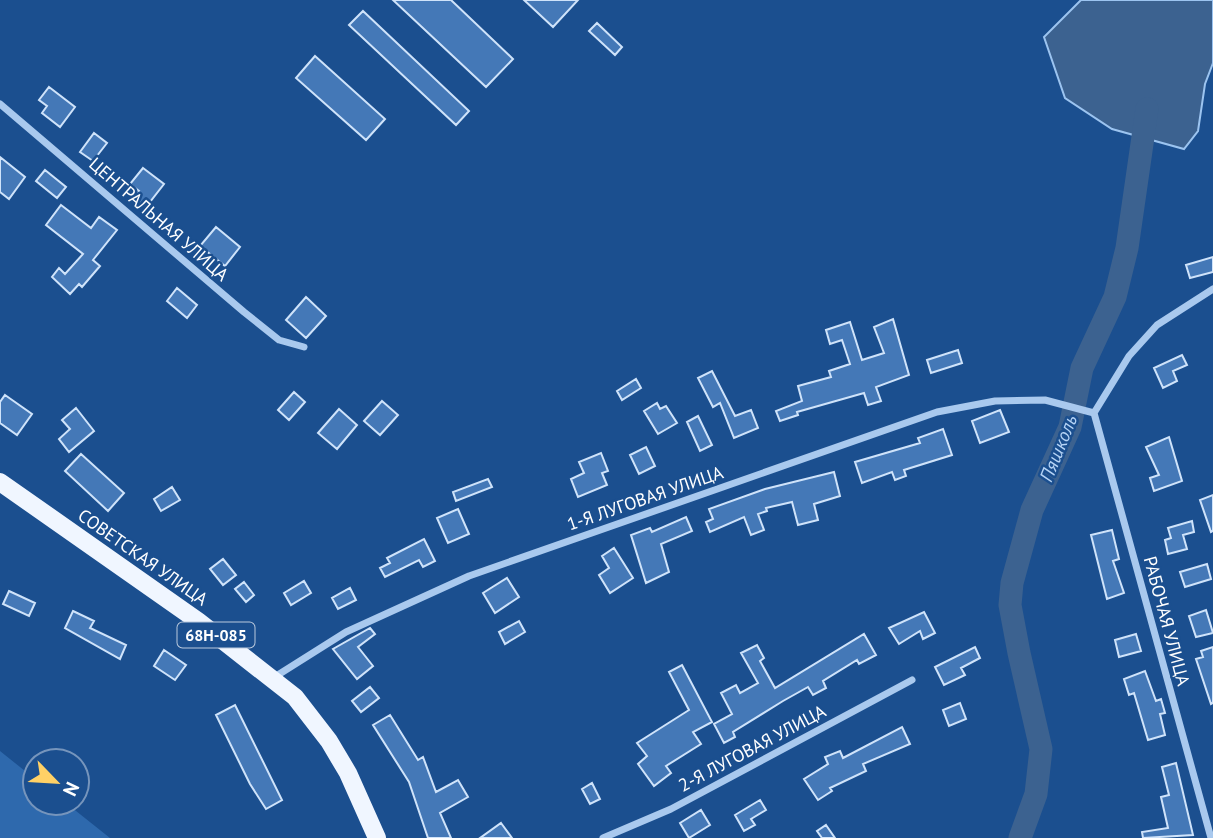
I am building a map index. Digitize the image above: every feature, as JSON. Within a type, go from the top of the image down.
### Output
[{"type":"main road","name":"СОВЕТСКАЯ УЛИЦА","points":[[0,482],[273,678],[295,697],[329,741],[348,772],[377,838]]},
{"type":"street","name":"ЦЕНТРАЛЬНАЯ УЛИЦА","points":[[0,104],[279,340],[304,347]]},
{"type":"street","points":[[1094,413],[1129,356],[1157,325],[1213,289]]},
{"type":"street","name":"1-Я ЛУГОВАЯ УЛИЦА","points":[[273,678],[346,632],[469,576],[937,412],[995,401],[1045,400],[1094,413]]},
{"type":"street","name":"РАБОЧАЯ УЛИЦА","points":[[1094,413],[1211,838]]},
{"type":"street","name":"2-Я ЛУГОВАЯ УЛИЦА","points":[[603,838],[671,809],[912,680]]},
{"type":"shaded area","points":[[1081,0],[1213,0],[1213,63],[1205,84],[1198,131],[1184,149],[1112,129],[1065,98],[1044,37]]},
{"type":"shaded area","points":[[0,751],[21,768],[21,817],[84,817],[110,838],[0,838]]},
{"type":"building","points":[[393,0],[451,0],[513,59],[486,87]]},
{"type":"building","points":[[524,0],[578,0],[553,27]]},
{"type":"building","points":[[363,11],[469,111],[456,125],[349,25]]},
{"type":"building","points":[[597,23],[622,47],[615,55],[589,31]]},
{"type":"building","points":[[315,56],[385,119],[366,140],[296,78]]},
{"type":"building","points":[[49,87],[75,107],[60,127],[42,113],[47,106],[39,100]]},
{"type":"building","points":[[94,133],[107,143],[93,161],[80,152]]},
{"type":"building","points":[[0,157],[25,177],[9,199],[0,192]]},
{"type":"building","points":[[143,168],[164,184],[146,207],[134,198],[139,191],[130,184]]},
{"type":"building","points":[[45,170],[66,187],[57,198],[36,181]]},
{"type":"building","points":[[61,205],[91,228],[99,217],[117,230],[93,260],[100,266],[82,287],[79,284],[70,294],[52,277],[59,268],[65,274],[83,254],[46,225]]},
{"type":"building","points":[[216,227],[240,247],[225,266],[200,246]]},
{"type":"building","points":[[1213,257],[1213,272],[1190,278],[1186,265]]},
{"type":"building","points":[[177,288],[197,305],[187,318],[167,301]]},
{"type":"building","points":[[306,297],[326,316],[306,338],[286,320]]},
{"type":"building","points":[[893,319],[909,375],[876,387],[881,401],[868,405],[864,393],[797,412],[798,415],[780,421],[776,411],[802,401],[798,386],[831,377],[829,371],[850,364],[842,340],[830,344],[826,330],[850,322],[862,360],[884,353],[874,327]]},
{"type":"building","points":[[958,350],[962,363],[931,373],[927,360]]},
{"type":"building","points":[[1182,355],[1187,365],[1173,371],[1177,381],[1163,388],[1154,368]]},
{"type":"building","points":[[712,371],[735,416],[751,410],[758,428],[734,438],[720,403],[713,407],[698,378]]},
{"type":"building","points":[[636,379],[641,388],[622,400],[617,391]]},
{"type":"building","points":[[294,392],[305,402],[289,420],[278,410]]},
{"type":"building","points":[[5,395],[32,414],[17,435],[0,423],[0,402]]},
{"type":"building","points":[[382,401],[398,415],[380,435],[364,421]]},
{"type":"building","points":[[657,403],[660,409],[666,406],[677,423],[658,434],[644,411]]},
{"type":"building","points":[[76,408],[94,431],[69,452],[59,439],[70,429],[62,420]]},
{"type":"building","points":[[339,409],[357,425],[337,449],[318,433]]},
{"type":"building","points":[[1000,410],[1009,432],[980,443],[972,421]]},
{"type":"building","points":[[698,416],[712,445],[700,451],[687,422]]},
{"type":"building","points":[[943,429],[952,455],[904,470],[906,476],[895,480],[892,472],[862,483],[855,462],[920,443],[918,438]]},
{"type":"building","points":[[1169,437],[1182,481],[1154,491],[1150,478],[1159,475],[1146,447]]},
{"type":"building","points":[[646,447],[655,466],[639,474],[630,455]]},
{"type":"building","points":[[601,453],[608,471],[602,473],[607,485],[578,497],[571,479],[584,473],[579,462]]},
{"type":"building","points":[[81,454],[124,493],[108,511],[65,471]]},
{"type":"building","points":[[834,472],[840,496],[814,504],[818,520],[798,525],[792,502],[766,508],[767,511],[758,514],[764,530],[751,535],[744,517],[710,532],[706,522],[713,519],[709,509],[765,489]]},
{"type":"building","points":[[488,479],[492,487],[456,501],[453,492]]},
{"type":"building","points":[[172,487],[180,500],[161,511],[154,499]]},
{"type":"building","points":[[1213,495],[1213,531],[1211,532],[1200,500]]},
{"type":"building","points":[[458,509],[469,534],[448,543],[437,518]]},
{"type":"building","points":[[686,517],[692,531],[661,544],[669,572],[646,583],[631,535],[650,528],[652,532]]},
{"type":"building","points":[[1192,521],[1194,532],[1183,535],[1187,549],[1168,554],[1165,540],[1171,538],[1168,528]]},
{"type":"building","points":[[1112,530],[1119,559],[1113,561],[1124,593],[1107,599],[1091,535]]},
{"type":"building","points":[[424,539],[435,561],[423,567],[419,560],[385,577],[380,568],[390,563],[387,558]]},
{"type":"building","points":[[614,548],[633,578],[610,593],[599,575],[609,568],[602,556]]},
{"type":"building","points":[[223,559],[236,575],[223,585],[210,569]]},
{"type":"building","points":[[1207,564],[1211,579],[1185,587],[1180,572]]},
{"type":"building","points":[[507,578],[519,597],[495,613],[483,593]]},
{"type":"building","points":[[304,581],[311,593],[291,605],[284,593]]},
{"type":"building","points":[[244,582],[254,595],[246,602],[235,589]]},
{"type":"building","points":[[350,588],[356,600],[338,609],[332,598]]},
{"type":"building","points":[[9,591],[35,603],[29,616],[3,604]]},
{"type":"building","points":[[1206,610],[1213,633],[1196,637],[1189,616]]},
{"type":"building","points":[[73,611],[94,621],[90,628],[126,645],[120,659],[65,628]]},
{"type":"building","points":[[924,612],[935,633],[923,639],[920,631],[899,644],[889,628]]},
{"type":"building","points":[[519,621],[525,632],[505,644],[499,632]]},
{"type":"building","points":[[370,628],[375,634],[358,647],[373,666],[357,679],[333,649]]},
{"type":"building","points":[[864,634],[876,655],[859,664],[857,660],[823,681],[826,688],[813,695],[808,687],[783,701],[733,732],[735,737],[724,743],[714,724],[732,714],[721,693],[736,685],[740,693],[758,683],[741,653],[757,645],[764,658],[760,661],[775,688]]},
{"type":"building","points":[[1136,634],[1141,651],[1119,657],[1115,640]]},
{"type":"building","points":[[975,647],[980,658],[961,668],[965,675],[944,685],[935,667]]},
{"type":"building","points":[[1213,647],[1211,704],[1196,659],[1203,657],[1201,651]]},
{"type":"building","points":[[164,650],[186,665],[175,680],[154,666]]},
{"type":"building","points":[[682,665],[712,722],[693,732],[701,744],[666,766],[671,773],[654,786],[638,764],[647,756],[637,743],[689,710],[669,672]]},
{"type":"building","points":[[1145,671],[1156,701],[1161,699],[1165,713],[1160,714],[1165,735],[1148,740],[1134,693],[1129,695],[1124,679]]},
{"type":"building","points":[[370,687],[379,698],[361,712],[352,701]]},
{"type":"building","points":[[960,703],[966,719],[949,726],[943,710]]},
{"type":"building","points":[[235,705],[282,800],[266,809],[250,784],[216,715]]},
{"type":"building","points":[[390,715],[418,760],[423,757],[436,792],[458,780],[468,797],[440,813],[451,838],[428,838],[409,782],[373,725]]},
{"type":"building","points":[[902,727],[910,744],[863,764],[866,771],[830,788],[832,791],[818,800],[804,779],[828,764],[825,757],[840,751],[843,758]]},
{"type":"building","points":[[1176,763],[1193,835],[1143,838],[1142,832],[1168,828],[1161,797],[1169,795],[1162,767]]},
{"type":"building","points":[[592,783],[600,799],[590,804],[582,789]]},
{"type":"building","points":[[760,800],[766,810],[751,819],[755,825],[744,831],[735,815]]},
{"type":"building","points":[[701,810],[710,825],[689,838],[680,823]]},
{"type":"building","points":[[501,823],[512,838],[480,838]]},
{"type":"building","points":[[826,825],[835,838],[822,838],[817,831]]},
{"type":"waterway","name":"Пяшколь","points":[[1020,838],[1036,794],[1041,749],[1010,605],[1012,583],[1032,510],[1070,427],[1082,368],[1115,297],[1127,248],[1147,109]]}]
